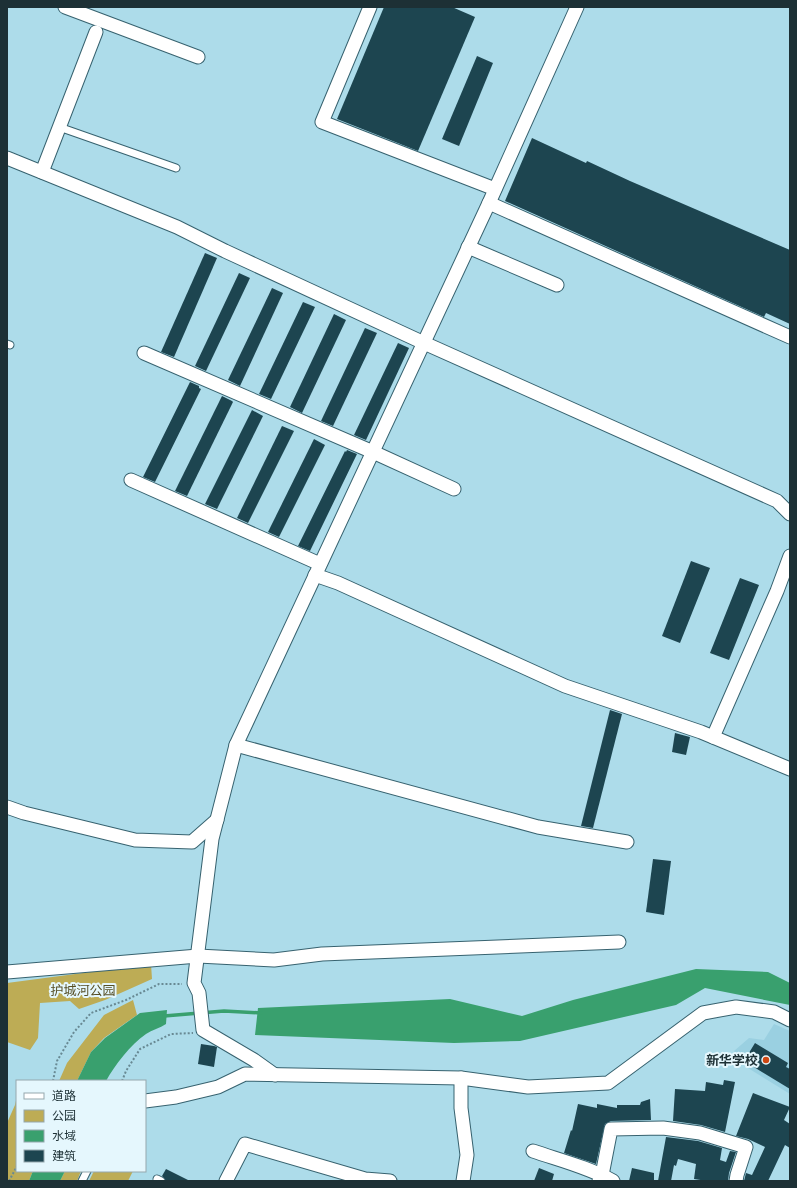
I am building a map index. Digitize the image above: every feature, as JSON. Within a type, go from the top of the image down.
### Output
[{"type":"street","points":[[65,7],[198,57]]},
{"type":"street","points":[[370,7],[322,122],[495,189]]},
{"type":"street","points":[[275,1075],[254,1060],[206,1032],[197,988],[198,956],[212,839],[236,745],[489,203],[577,7]]},
{"type":"street","points":[[42,172],[96,32]]},
{"type":"street","points":[[7,158],[177,227],[225,251],[424,343],[777,501],[790,514]]},
{"type":"street","points":[[489,203],[790,337]]},
{"type":"street","points":[[468,247],[557,285]]},
{"type":"street","points":[[144,353],[373,452],[454,489]]},
{"type":"street","points":[[131,480],[318,570],[338,583],[565,686],[712,736],[790,769]]},
{"type":"street","points":[[712,736],[777,591],[790,556]]},
{"type":"street","points":[[236,745],[538,827],[627,842]]},
{"type":"street","points":[[7,807],[24,813],[135,840],[192,842],[217,820]]},
{"type":"street","points":[[7,972],[198,956],[274,960],[322,954],[619,942]]},
{"type":"street","points":[[146,1101],[176,1097],[218,1087],[245,1074],[461,1078],[528,1087],[608,1083],[703,1013],[736,1007],[774,1012],[790,1020]]},
{"type":"street","points":[[461,1078],[461,1108],[467,1155],[463,1181]]},
{"type":"street","points":[[532,1151],[604,1179],[611,1129],[663,1128],[700,1133],[746,1147],[736,1181]]},
{"type":"street","points":[[226,1181],[245,1144],[365,1179],[390,1181]]},
{"type":"lane","points":[[59,127],[176,168]]},
{"type":"lane","points":[[82,1181],[86,1172]]},
{"type":"path","points":[[53,1080],[57,1061],[74,1032],[91,1013],[126,1000],[159,984],[197,988]]},
{"type":"path","points":[[122,1080],[126,1071],[140,1049],[172,1034],[206,1032]]},
{"type":"path","points":[[10,1181],[16,1168]]},
{"type":"shaded area","name":"新华学校","points":[[774,1024],[790,1031],[790,1094],[748,1068],[734,1051],[749,1038],[764,1040]]},
{"type":"green space","name":"护城河公园","points":[[151,964],[152,979],[105,1000],[79,1009],[70,1001],[40,1003],[38,1038],[30,1050],[7,1042],[7,983]]},
{"type":"green space","name":"护城河公园","points":[[133,1000],[137,1015],[104,1038],[91,1052],[77,1080],[59,1080],[67,1063],[104,1015]]},
{"type":"green space","points":[[16,1100],[16,1172],[33,1172],[29,1181],[7,1181],[7,1123]]},
{"type":"green space","points":[[64,1172],[81,1172],[77,1181],[60,1181]]},
{"type":"green space","points":[[94,1172],[132,1172],[128,1181],[89,1181]]},
{"type":"water","points":[[696,969],[768,972],[790,983],[790,1005],[705,988],[676,1005],[520,1041],[454,1043],[255,1035],[258,1008],[450,999],[522,1016],[573,1000]]},
{"type":"water","points":[[167,1010],[166,1024],[146,1034],[134,1044],[118,1062],[107,1080],[77,1080],[91,1052],[105,1038],[140,1013]]},
{"type":"water","points":[[33,1172],[64,1172],[60,1181],[29,1181]]},
{"type":"building","points":[[384,7],[452,7],[475,17],[418,151],[337,119]]},
{"type":"building","points":[[477,56],[493,63],[459,146],[442,139]]},
{"type":"building","points":[[532,138],[586,163],[587,161],[790,250],[790,324],[766,313],[764,317],[505,201]]},
{"type":"building","points":[[205,253],[217,258],[174,357],[161,352]]},
{"type":"building","points":[[239,273],[250,278],[206,371],[195,366]]},
{"type":"building","points":[[272,288],[283,293],[240,386],[228,380]]},
{"type":"building","points":[[303,302],[315,307],[271,399],[259,394]]},
{"type":"building","points":[[334,314],[346,320],[302,413],[290,407]]},
{"type":"building","points":[[365,328],[377,333],[333,426],[321,421]]},
{"type":"building","points":[[398,343],[409,348],[366,440],[354,435]]},
{"type":"building","points":[[190,382],[199,386],[201,389],[155,482],[143,477]]},
{"type":"building","points":[[222,396],[233,402],[187,496],[175,491]]},
{"type":"building","points":[[252,410],[263,416],[217,509],[205,504]]},
{"type":"building","points":[[282,426],[294,431],[248,523],[237,518]]},
{"type":"building","points":[[314,439],[325,445],[279,537],[268,532]]},
{"type":"building","points":[[347,450],[357,454],[310,551],[298,546],[345,451],[346,452]]},
{"type":"building","points":[[691,561],[710,568],[680,643],[662,636]]},
{"type":"building","points":[[740,578],[759,585],[729,660],[710,653]]},
{"type":"building","points":[[610,710],[622,714],[593,828],[581,826]]},
{"type":"building","points":[[675,733],[690,737],[686,755],[672,752]]},
{"type":"building","points":[[653,859],[671,861],[664,915],[646,912]]},
{"type":"building","points":[[755,1043],[788,1063],[786,1067],[790,1069],[790,1089],[744,1061]]},
{"type":"building","points":[[201,1044],[217,1047],[214,1067],[198,1064]]},
{"type":"building","points":[[724,1080],[735,1082],[725,1132],[701,1125],[673,1121],[675,1089],[705,1091],[706,1082],[723,1085]]},
{"type":"building","points":[[753,1093],[790,1107],[784,1120],[790,1124],[790,1148],[785,1145],[768,1181],[744,1181],[746,1173],[752,1175],[765,1147],[748,1139],[736,1136]]},
{"type":"building","points":[[650,1099],[651,1120],[611,1121],[605,1124],[596,1164],[564,1153],[571,1130],[572,1131],[578,1104],[597,1108],[597,1104],[617,1108],[617,1105],[640,1105],[641,1102]]},
{"type":"building","points":[[666,1137],[698,1141],[722,1148],[720,1160],[726,1162],[730,1151],[736,1152],[728,1181],[707,1181],[694,1179],[696,1164],[678,1159],[676,1166],[674,1165],[671,1181],[658,1181]]},
{"type":"building","points":[[539,1168],[554,1174],[552,1181],[534,1181]]},
{"type":"building","points":[[632,1168],[654,1173],[654,1181],[629,1181]]},
{"type":"building","points":[[166,1169],[190,1181],[166,1181],[162,1176]]},
{"type":"waterway","points":[[164,1016],[224,1011],[261,1013]]},
{"type":"place","name":"新华学校","points":[[766,1060]]}]
